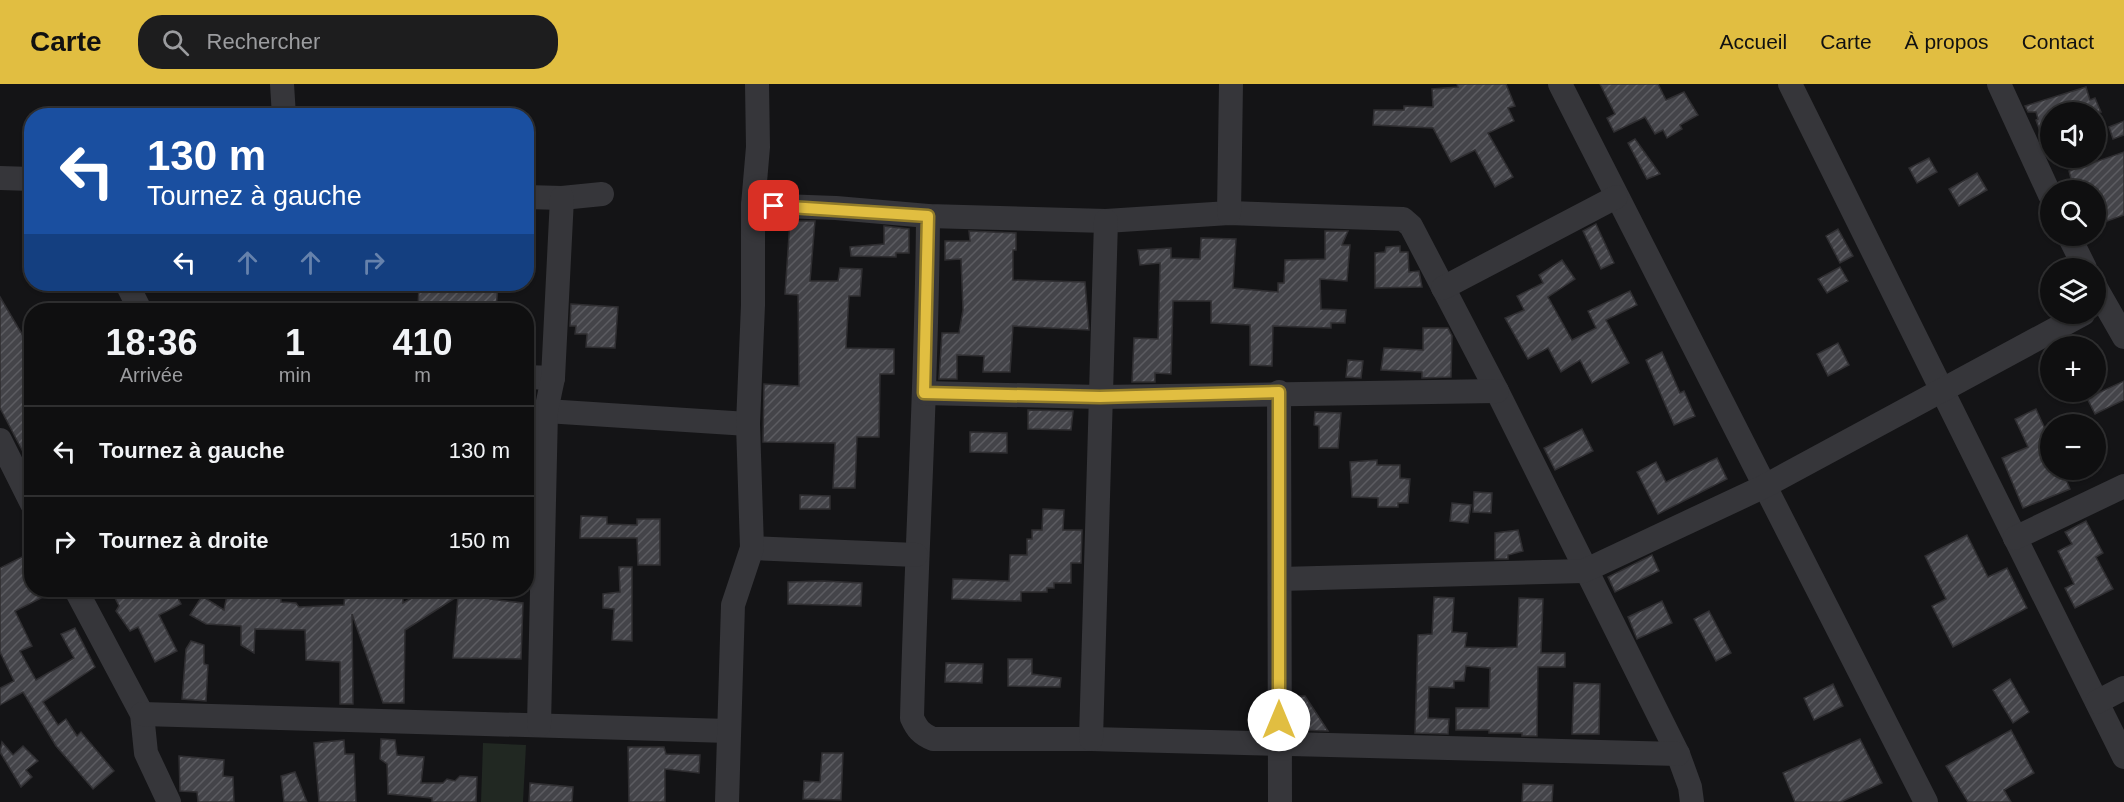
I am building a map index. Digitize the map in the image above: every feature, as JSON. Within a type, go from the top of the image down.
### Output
[{"type":"street","points":[[282,84],[284,108]]},
{"type":"street","points":[[727,802],[733,606],[752,548],[748,424],[753,305],[753,205],[758,147],[757,84]]},
{"type":"street","points":[[1229,213],[1231,84]]},
{"type":"street","points":[[1548,84],[1581,146],[1600,166]]},
{"type":"street","points":[[1560,84],[1926,802]]},
{"type":"street","points":[[1790,84],[2124,757]]},
{"type":"street","points":[[1999,84],[2043,180]]},
{"type":"street","points":[[0,178],[24,179]]},
{"type":"street","points":[[534,196],[562,198],[602,194]]},
{"type":"street","points":[[1443,288],[1616,197]]},
{"type":"street","points":[[539,725],[535,541],[546,411],[553,378],[562,198]]},
{"type":"street","points":[[753,205],[836,208],[928,216],[1106,221],[1229,213],[1399,218],[1411,226],[1497,391],[1584,571],[1677,754],[1690,787],[1692,802]]},
{"type":"street","points":[[928,216],[912,718],[917,729],[933,740],[1091,739],[1677,754]]},
{"type":"street","points":[[1091,739],[1106,221]]},
{"type":"street","points":[[2106,316],[2124,337]]},
{"type":"street","points":[[1280,579],[1584,571],[1764,486],[1942,391],[2056,324]]},
{"type":"street","points":[[534,377],[553,378]]},
{"type":"street","points":[[924,393],[1100,397],[1279,392],[1497,391]]},
{"type":"street","points":[[1279,392],[1280,802]]},
{"type":"street","points":[[546,411],[748,424]]},
{"type":"street","points":[[0,440],[24,488]]},
{"type":"street","points":[[2015,538],[2124,486]]},
{"type":"street","points":[[752,548],[916,555]]},
{"type":"street","points":[[80,597],[142,714],[146,753],[169,802]]},
{"type":"street","points":[[2097,702],[2124,688]]},
{"type":"street","points":[[142,714],[729,731]]},
{"type":"shaded area","points":[[483,743],[526,745],[523,802],[481,802]]},
{"type":"building","points":[[1457,84],[1506,84],[1515,106],[1508,108],[1514,121],[1488,133],[1513,177],[1495,187],[1475,150],[1451,162],[1433,128],[1373,125],[1374,110],[1404,110],[1404,106],[1433,107],[1432,89],[1458,87]]},
{"type":"building","points":[[1600,84],[1658,84],[1666,100],[1684,92],[1698,115],[1680,125],[1682,129],[1667,138],[1663,130],[1655,134],[1645,117],[1614,132],[1607,118],[1615,114]]},
{"type":"building","points":[[2086,87],[2090,100],[2095,98],[2097,102],[2040,102],[2040,131],[2036,112],[2028,112],[2025,106]]},
{"type":"building","points":[[2124,121],[2124,135],[2113,139],[2109,127]]},
{"type":"building","points":[[1635,139],[1660,174],[1647,179],[1628,143]]},
{"type":"building","points":[[2124,152],[2124,215],[2106,221],[2106,180],[2071,180],[2069,171],[2078,168],[2106,168],[2106,158]]},
{"type":"building","points":[[1929,158],[1937,172],[1917,183],[1909,168]]},
{"type":"building","points":[[1977,173],[1987,190],[1959,206],[1949,189]]},
{"type":"building","points":[[790,221],[815,221],[810,281],[838,281],[840,268],[862,269],[860,296],[849,296],[846,348],[894,349],[894,374],[880,374],[879,437],[857,437],[855,488],[833,488],[835,443],[763,442],[764,384],[799,386],[798,295],[785,294]]},
{"type":"building","points":[[1596,224],[1614,263],[1601,269],[1583,231]]},
{"type":"building","points":[[884,226],[909,229],[909,253],[896,253],[896,257],[851,256],[850,247],[884,244]]},
{"type":"building","points":[[1838,229],[1853,256],[1840,263],[1826,236]]},
{"type":"building","points":[[969,231],[1016,233],[1016,250],[1013,250],[1013,280],[1085,282],[1089,330],[1013,326],[1010,372],[983,372],[984,356],[957,355],[957,379],[939,379],[942,333],[959,333],[963,310],[961,259],[945,260],[945,241],[970,241]]},
{"type":"building","points":[[1325,231],[1348,231],[1342,245],[1350,245],[1347,281],[1320,279],[1321,309],[1346,310],[1345,323],[1331,323],[1331,328],[1273,326],[1272,366],[1250,365],[1250,325],[1211,323],[1211,301],[1173,301],[1171,374],[1155,373],[1155,382],[1132,382],[1134,338],[1158,339],[1160,263],[1140,265],[1138,250],[1171,248],[1171,258],[1200,259],[1201,238],[1236,239],[1233,288],[1278,292],[1278,283],[1284,283],[1285,260],[1325,259]]},
{"type":"building","points":[[1400,246],[1400,252],[1408,252],[1409,272],[1419,271],[1422,287],[1375,288],[1375,253],[1385,252],[1386,247]]},
{"type":"building","points":[[1562,260],[1575,279],[1548,297],[1572,340],[1596,328],[1588,311],[1630,291],[1637,305],[1606,320],[1629,363],[1592,383],[1580,360],[1561,372],[1548,348],[1528,359],[1505,318],[1524,310],[1517,296],[1543,283],[1539,275]]},
{"type":"building","points":[[1840,267],[1848,281],[1827,293],[1818,279]]},
{"type":"building","points":[[419,291],[497,291],[497,303],[418,303]]},
{"type":"building","points":[[0,297],[24,338],[24,454],[0,408]]},
{"type":"building","points":[[571,304],[618,307],[615,348],[586,347],[587,334],[575,334],[576,326],[570,326]]},
{"type":"building","points":[[1423,328],[1448,328],[1452,336],[1451,377],[1422,378],[1422,372],[1381,370],[1384,348],[1423,350]]},
{"type":"building","points":[[1838,343],[1849,365],[1828,376],[1817,354]]},
{"type":"building","points":[[1662,352],[1680,393],[1684,391],[1695,416],[1674,425],[1646,360]]},
{"type":"building","points":[[1348,360],[1363,361],[1361,378],[1346,377]]},
{"type":"building","points":[[2124,381],[2124,400],[2095,414],[2089,402],[2106,402],[2106,389]]},
{"type":"building","points":[[2036,409],[2040,418],[2040,480],[2066,480],[2070,489],[2023,508],[2002,458],[2028,447],[2015,419]]},
{"type":"building","points":[[1028,410],[1073,411],[1071,430],[1028,429]]},
{"type":"building","points":[[1315,412],[1341,413],[1338,448],[1319,448],[1319,426],[1314,425]]},
{"type":"building","points":[[1582,429],[1593,451],[1555,470],[1544,448]]},
{"type":"building","points":[[970,432],[1007,433],[1007,453],[970,452]]},
{"type":"building","points":[[1717,458],[1727,479],[1658,514],[1637,472],[1656,462],[1666,482]]},
{"type":"building","points":[[1377,460],[1377,465],[1400,465],[1400,478],[1410,479],[1408,503],[1398,503],[1398,507],[1378,507],[1378,498],[1352,497],[1350,462]]},
{"type":"building","points":[[1474,492],[1492,493],[1491,513],[1473,512]]},
{"type":"building","points":[[800,495],[830,496],[830,509],[800,509]]},
{"type":"building","points":[[1452,503],[1471,505],[1468,523],[1450,521]]},
{"type":"building","points":[[1043,509],[1064,510],[1063,530],[1082,530],[1081,563],[1071,563],[1071,583],[1054,583],[1054,588],[1047,588],[1047,592],[1021,592],[1021,601],[952,599],[953,579],[1009,581],[1010,555],[1027,555],[1027,539],[1032,539],[1032,530],[1042,530]]},
{"type":"building","points":[[581,516],[607,517],[607,524],[637,525],[637,519],[660,519],[660,565],[638,565],[637,538],[580,538]]},
{"type":"building","points":[[2086,521],[2103,553],[2096,557],[2113,589],[2075,608],[2065,588],[2074,584],[2058,551],[2072,544],[2065,532]]},
{"type":"building","points":[[1518,530],[1523,551],[1508,555],[1508,559],[1495,559],[1495,533]]},
{"type":"building","points":[[1967,535],[1988,577],[2007,568],[2027,608],[1953,647],[1932,606],[1946,599],[1925,556]]},
{"type":"building","points":[[1652,555],[1659,571],[1615,592],[1608,577]]},
{"type":"building","points":[[24,556],[24,597],[43,597],[15,611],[32,646],[20,651],[36,680],[74,658],[61,634],[75,628],[95,667],[43,702],[58,725],[66,719],[77,736],[81,732],[114,771],[93,789],[56,746],[23,692],[0,705],[0,688],[14,681],[0,652],[0,568]]},
{"type":"building","points":[[619,567],[632,567],[632,641],[612,640],[614,609],[603,608],[603,594],[620,592]]},
{"type":"building","points":[[788,582],[862,583],[861,606],[788,604]]},
{"type":"building","points":[[114,597],[178,597],[181,604],[159,615],[177,651],[155,662],[138,627],[130,631],[116,611],[119,606]]},
{"type":"building","points":[[201,597],[224,610],[227,597],[281,597],[281,602],[296,603],[299,607],[344,605],[345,597],[403,597],[403,603],[414,597],[456,597],[405,630],[404,703],[383,703],[352,614],[353,704],[340,704],[340,662],[306,660],[305,630],[255,629],[254,653],[241,645],[241,626],[206,624],[190,615]]},
{"type":"building","points":[[458,597],[490,597],[490,599],[523,603],[521,659],[453,658]]},
{"type":"building","points":[[1434,597],[1454,598],[1452,632],[1467,633],[1465,647],[1493,648],[1517,647],[1519,598],[1543,599],[1541,653],[1565,653],[1565,667],[1538,667],[1537,736],[1522,736],[1522,733],[1489,733],[1489,730],[1456,730],[1456,708],[1489,708],[1490,668],[1466,666],[1464,681],[1454,681],[1454,688],[1429,687],[1428,718],[1449,719],[1448,734],[1415,733],[1418,635],[1432,634]]},
{"type":"building","points":[[1662,601],[1672,623],[1637,639],[1628,617]]},
{"type":"building","points":[[1709,611],[1731,653],[1716,661],[1694,619]]},
{"type":"building","points":[[191,641],[204,645],[204,664],[208,665],[206,701],[182,699],[186,649]]},
{"type":"building","points":[[1008,659],[1032,659],[1032,674],[1061,678],[1060,687],[1008,686]]},
{"type":"building","points":[[946,663],[983,664],[982,683],[945,682]]},
{"type":"building","points":[[2010,679],[2029,712],[2013,723],[1993,690]]},
{"type":"building","points":[[1574,683],[1600,684],[1599,734],[1572,734]]},
{"type":"building","points":[[1833,684],[1843,706],[1814,720],[1804,698]]},
{"type":"building","points":[[1296,696],[1305,696],[1328,731],[1295,730]]},
{"type":"building","points":[[2011,730],[2034,773],[2004,790],[2011,802],[1968,802],[1946,766]]},
{"type":"building","points":[[381,739],[395,740],[397,755],[424,757],[421,783],[443,783],[447,779],[455,781],[460,776],[477,777],[476,802],[432,802],[432,798],[388,794],[387,764],[380,759]]},
{"type":"building","points":[[1860,739],[1882,783],[1841,802],[1795,802],[1783,773]]},
{"type":"building","points":[[344,740],[345,754],[354,754],[356,802],[319,802],[314,743]]},
{"type":"building","points":[[2,742],[13,755],[23,746],[38,761],[26,770],[32,777],[21,787],[0,752]]},
{"type":"building","points":[[628,747],[664,747],[666,754],[700,755],[699,773],[665,769],[665,802],[629,802]]},
{"type":"building","points":[[822,753],[843,753],[841,800],[803,799],[804,781],[820,782]]},
{"type":"building","points":[[179,756],[224,760],[223,776],[233,777],[234,802],[198,802],[197,792],[180,791]]},
{"type":"building","points":[[295,772],[307,802],[284,802],[281,776]]},
{"type":"building","points":[[530,783],[573,787],[572,802],[529,802]]},
{"type":"building","points":[[1523,784],[1553,785],[1552,802],[1522,802]]},
{"type":"route","points":[[774,206],[836,208],[928,216],[924,393],[1100,397],[1279,392],[1279,720]]}]
